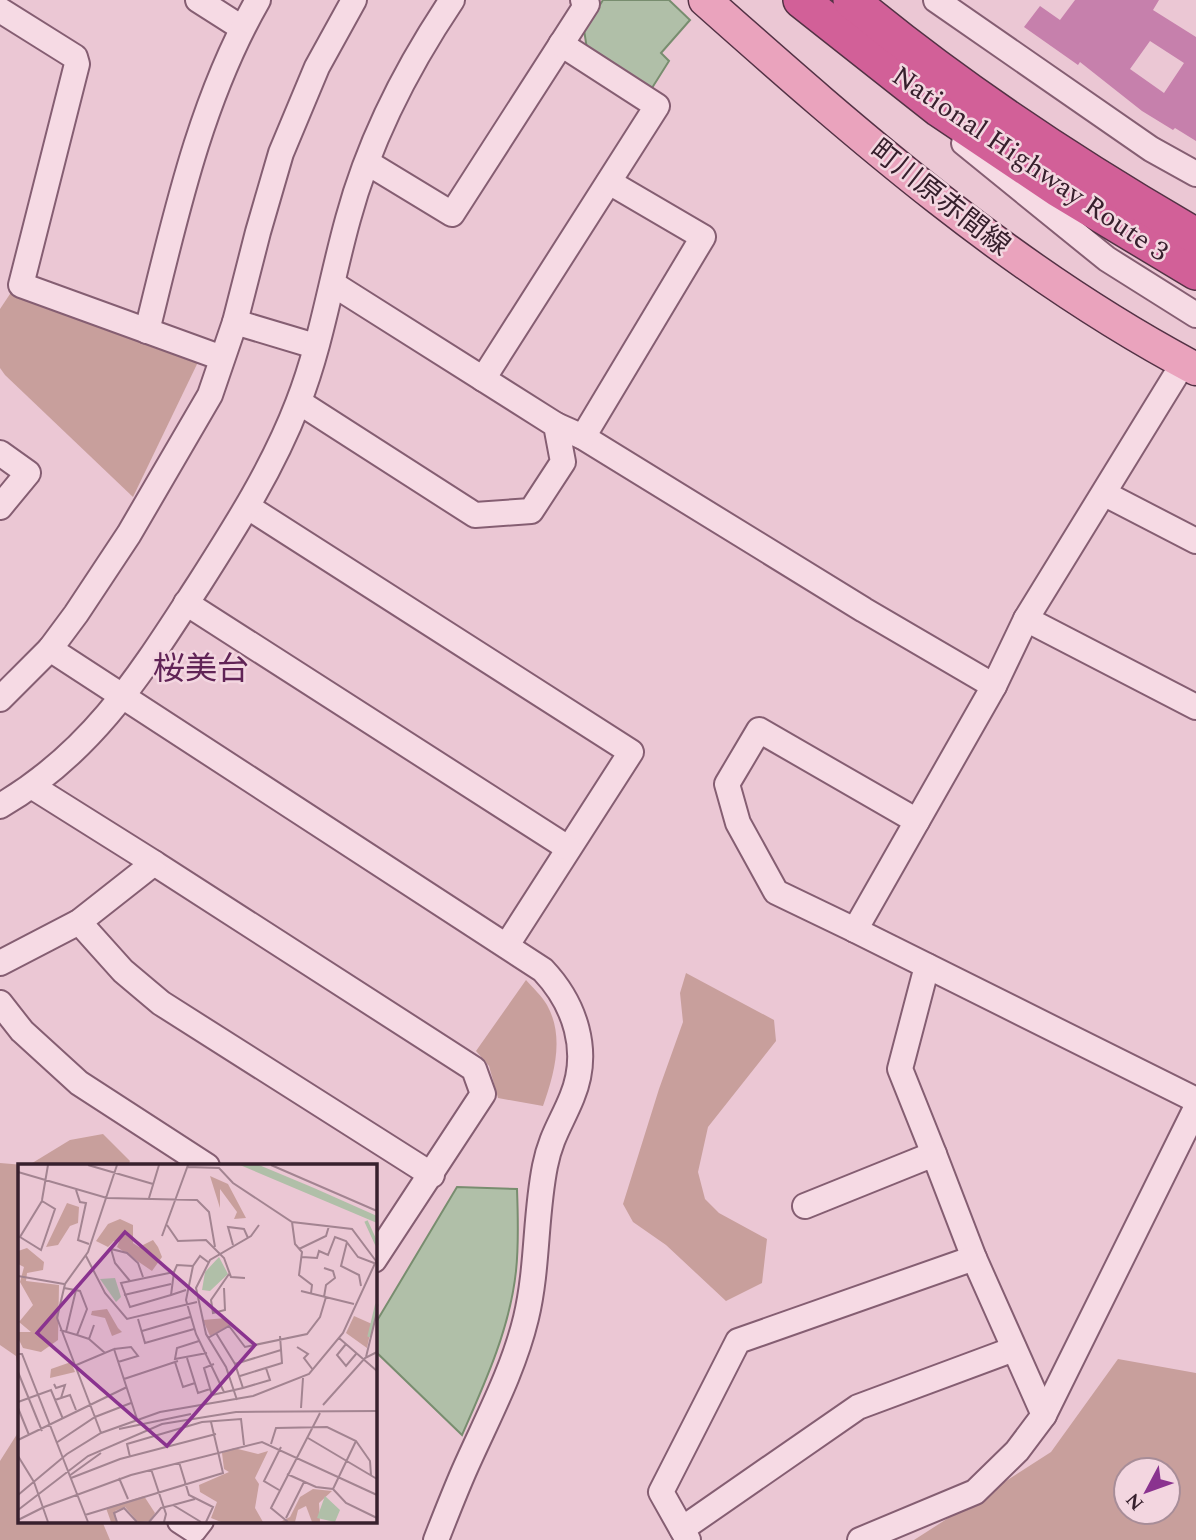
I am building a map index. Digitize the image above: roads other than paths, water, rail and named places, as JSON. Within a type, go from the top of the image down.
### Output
[{"type":"highway","name":"National Highway Route 3","points":[[801,0],[845,16],[958,83],[1074,162],[1196,236]]},
{"type":"highway","name":"National Highway Route 3","points":[[845,16],[950,117],[1058,189],[1196,272]]},
{"type":"main road","name":"町川原赤間線","points":[[705,0],[857,132],[1001,248],[1096,311],[1190,366]]},
{"type":"street","points":[[198,0],[242,28]]},
{"type":"street","points":[[148,331],[176,217],[206,114],[242,28],[258,0]]},
{"type":"street","points":[[0,699],[50,649],[76,614],[129,534],[210,395],[235,322],[281,153],[317,67],[354,0]]},
{"type":"street","points":[[0,806],[33,787],[95,730],[123,698],[248,507],[270,467],[299,402],[333,284],[348,218],[396,93],[452,0]]},
{"type":"street","points":[[368,163],[452,214],[587,4],[583,0]]},
{"type":"street","points":[[936,0],[1151,149],[1196,174]]},
{"type":"street","points":[[0,10],[75,57],[77,64],[21,285],[222,358]]},
{"type":"street","points":[[845,16],[931,116],[1107,259],[1196,315]]},
{"type":"street","points":[[484,379],[657,106],[561,44]]},
{"type":"street","points":[[583,437],[703,237],[609,182]]},
{"type":"street","points":[[333,284],[556,425],[583,437],[993,686]]},
{"type":"street","points":[[235,322],[315,346]]},
{"type":"street","points":[[855,930],[993,686],[1027,619],[1105,494],[1190,366]]},
{"type":"street","points":[[299,402],[475,514],[531,511],[563,462],[556,425]]},
{"type":"street","points":[[0,453],[27,473],[0,507]]},
{"type":"street","points":[[1105,494],[1196,541]]},
{"type":"street","points":[[248,507],[631,752],[507,945]]},
{"type":"street","points":[[186,603],[568,848]]},
{"type":"street","points":[[1027,619],[1196,707]]},
{"type":"street","points":[[50,649],[543,970],[561,992],[573,1014],[580,1042],[580,1060],[572,1097],[554,1132],[545,1165],[534,1282],[526,1320],[503,1387],[464,1470],[436,1540]]},
{"type":"street","points":[[917,821],[758,730],[727,784],[738,823],[776,891],[1196,1100]]},
{"type":"street","points":[[33,787],[474,1069],[483,1094],[376,1257]]},
{"type":"street","points":[[0,963],[79,922],[154,863]]},
{"type":"street","points":[[79,922],[123,971],[161,1003],[432,1175]]},
{"type":"street","points":[[927,966],[900,1069],[974,1258],[1044,1416]]},
{"type":"street","points":[[0,1003],[22,1031],[79,1083],[199,1164]]},
{"type":"street","points":[[860,1540],[975,1492],[1017,1451],[1044,1416],[1196,1108]]},
{"type":"street","points":[[805,1206],[934,1154]]},
{"type":"street","points":[[974,1258],[738,1341],[661,1492],[685,1535],[858,1407],[1014,1349]]},
{"type":"street","points":[[182,1522],[194,1530],[200,1522]]},
{"type":"district","name":"桜美台","points":[[201,669]]}]
